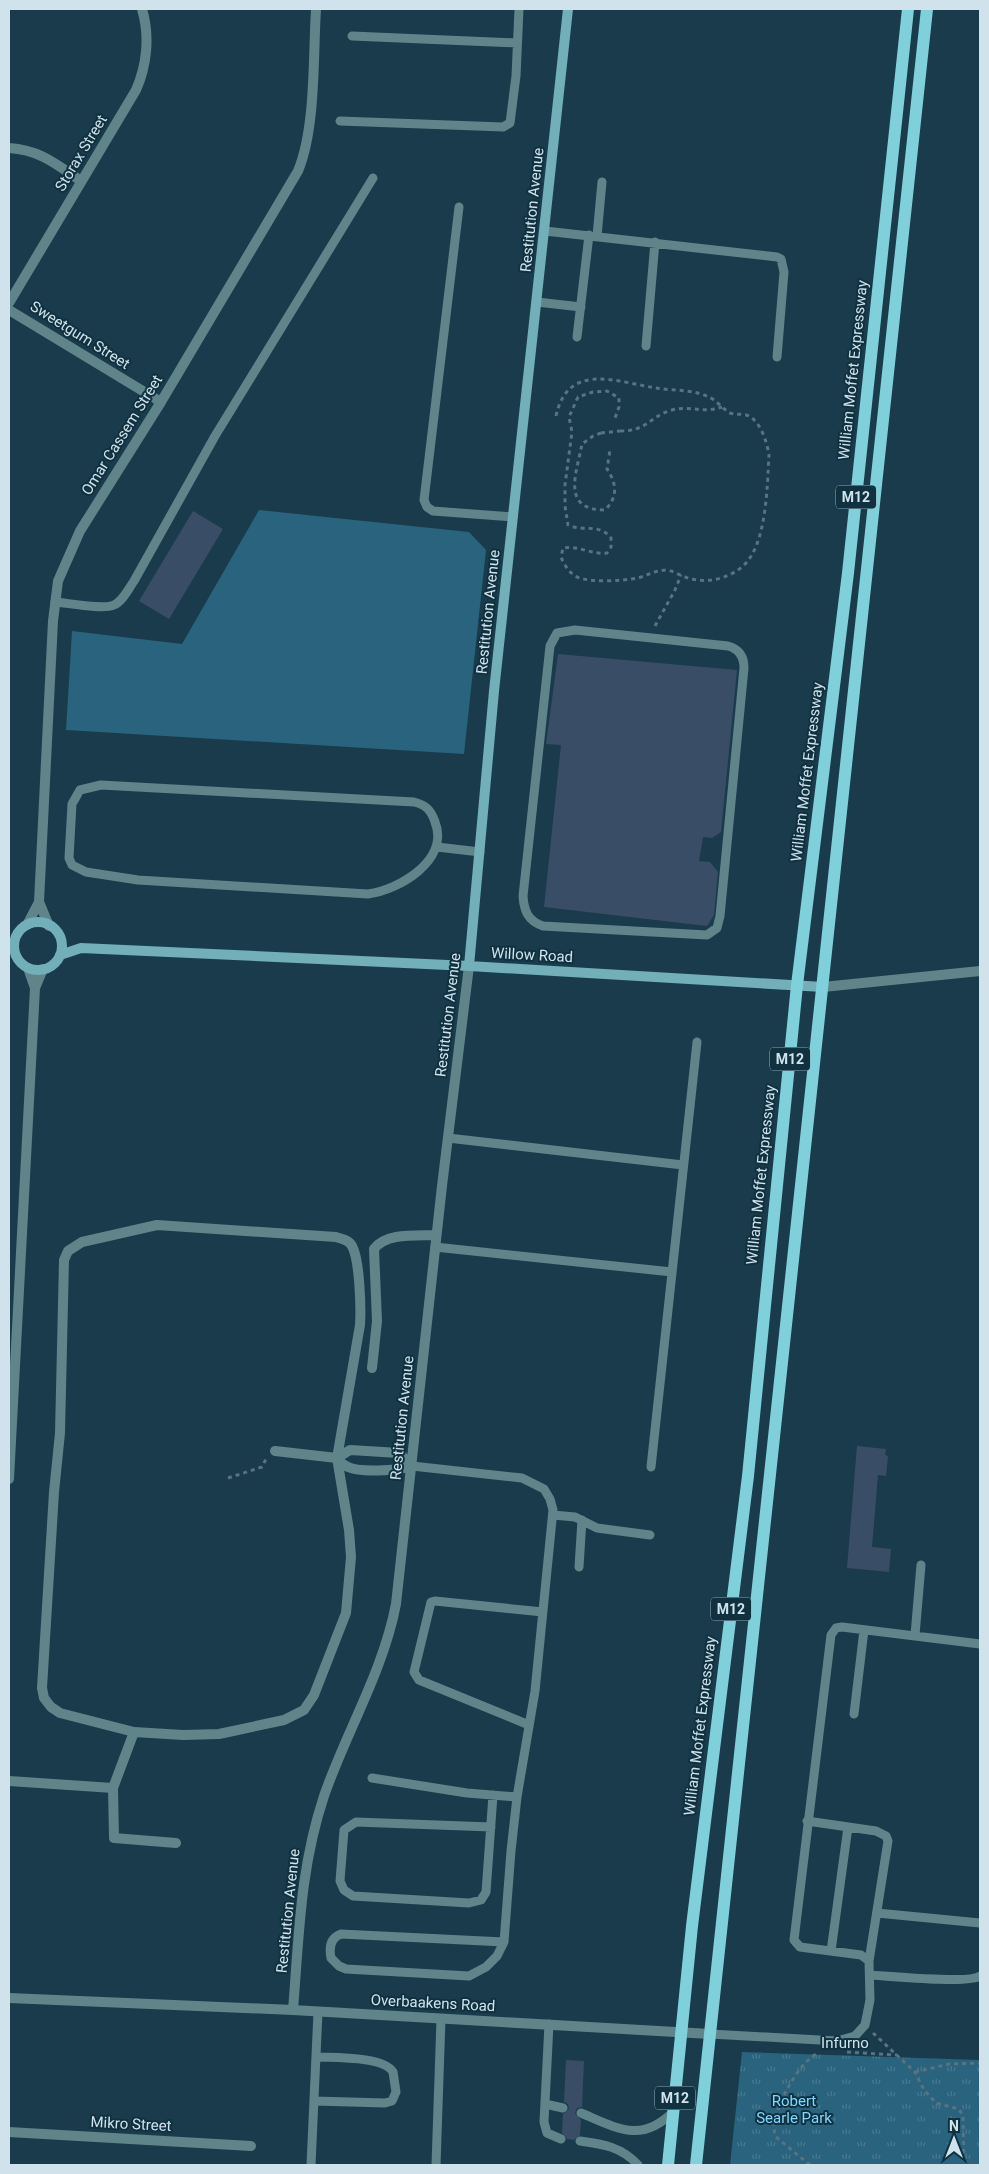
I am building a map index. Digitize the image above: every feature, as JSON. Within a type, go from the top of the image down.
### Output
[{"type":"main road","name":"William Moffet Expressway","points":[[668,2165],[692,1926],[748,1476],[797,984],[849,563],[908,9]]},
{"type":"main road","name":"M12","points":[[696,2165],[927,9]]},
{"type":"street","name":"Storax Street","points":[[9,303],[140,80],[145,60],[146,34],[142,9]]},
{"type":"street","name":"Omar Cassem Street","points":[[27,925],[39,902],[55,602],[58,582],[70,549],[161,402],[303,158],[309,128],[316,9]]},
{"type":"street","name":"Restitution Avenue","points":[[293,2010],[303,1879],[307,1854],[325,1794],[391,1628],[397,1597],[436,1235],[469,966],[513,517],[568,9]]},
{"type":"street","points":[[9,148],[41,155],[81,180]]},
{"type":"street","name":"Sweetgum Street","points":[[9,310],[161,402]]},
{"type":"street","name":"Omar Cassem Street","points":[[39,902],[49,926]]},
{"type":"street","points":[[28,968],[43,969],[50,966],[60,955],[60,940],[49,926],[38,922],[27,925],[13,936],[12,954],[28,968],[35,988]]},
{"type":"street","name":"Willow Road","points":[[60,940],[81,948],[469,966],[823,987],[980,971]]},
{"type":"street","name":"Willow Road","points":[[60,955],[81,948]]},
{"type":"street","points":[[9,1479],[11,1408],[35,988],[43,969]]},
{"type":"street","points":[[157,1225],[344,1239],[352,1245],[356,1260],[361,1312],[353,1374],[337,1458],[349,1530],[351,1556],[346,1613],[309,1703],[304,1710],[293,1717],[219,1734],[183,1735],[134,1732],[60,1713],[51,1707],[44,1698],[42,1688],[54,1492],[60,1433],[64,1260],[68,1251],[82,1242],[157,1225]]},
{"type":"street","points":[[372,1368],[377,1320],[374,1249],[379,1242],[392,1238],[436,1235]]},
{"type":"street","points":[[275,1451],[337,1458],[346,1466],[362,1468],[398,1471],[412,1466],[399,1453],[350,1450],[337,1458]]},
{"type":"street","points":[[134,1732],[113,1788],[114,1838],[176,1843]]},
{"type":"street","points":[[9,1781],[113,1788]]},
{"type":"street","name":"Overbaakens Road","points":[[9,1998],[293,2010],[710,2034]]},
{"type":"street","name":"Mikro Street","points":[[9,2132],[252,2146]]},
{"type":"lane","points":[[340,121],[503,127],[510,123],[518,43],[519,9]]},
{"type":"lane","points":[[352,36],[518,43]]},
{"type":"lane","points":[[55,602],[113,606],[120,601],[134,581],[215,436],[373,178]]},
{"type":"lane","points":[[577,337],[602,182]]},
{"type":"lane","points":[[459,206],[424,500],[427,507],[433,511],[513,517]]},
{"type":"lane","points":[[545,231],[768,254],[781,259],[784,272],[777,357]]},
{"type":"lane","points":[[646,346],[655,242]]},
{"type":"lane","points":[[537,302],[581,307]]},
{"type":"lane","points":[[568,630],[649,638],[728,646],[739,652],[744,662],[719,923],[713,932],[700,936],[535,923],[526,913],[523,896],[551,641],[557,633],[568,630]]},
{"type":"lane","points":[[101,785],[414,802],[428,808],[432,815],[437,825],[437,847],[418,872],[383,892],[368,894],[120,878],[77,869],[70,862],[68,852],[72,804],[75,795],[84,787],[101,785]]},
{"type":"lane","points":[[437,847],[480,852]]},
{"type":"lane","points":[[651,1466],[697,1042]]},
{"type":"lane","points":[[448,1138],[683,1165]]},
{"type":"lane","points":[[435,1247],[672,1272]]},
{"type":"lane","points":[[412,1466],[522,1478],[544,1489],[550,1499],[553,1515],[543,1612],[529,1725],[517,1797],[504,1942],[497,1956],[486,1967],[477,1973],[464,1976],[346,1969],[333,1962],[330,1952],[333,1938],[341,1934],[504,1942]]},
{"type":"lane","points":[[553,1515],[582,1520],[597,1528],[650,1535]]},
{"type":"lane","points":[[579,1567],[582,1520]]},
{"type":"lane","points":[[915,1635],[921,1565]]},
{"type":"lane","points":[[529,1725],[419,1680],[414,1672],[431,1602],[543,1612]]},
{"type":"lane","points":[[869,1962],[861,1955],[800,1947],[794,1940],[830,1635],[836,1628],[915,1635],[980,1644]]},
{"type":"lane","points":[[854,1714],[864,1630]]},
{"type":"lane","points":[[372,1778],[517,1797]]},
{"type":"lane","points":[[491,1827],[356,1822],[344,1830],[340,1881],[344,1890],[354,1896],[470,1903],[481,1900],[486,1892],[491,1827],[493,1795]]},
{"type":"lane","points":[[807,1821],[882,1833],[886,1836],[889,1847],[869,1962],[870,2000],[865,2025]]},
{"type":"lane","points":[[831,1952],[848,1827]]},
{"type":"lane","points":[[877,1913],[980,1923]]},
{"type":"lane","points":[[870,1975],[959,1980],[974,1979],[980,1976]]},
{"type":"lane","points":[[311,2165],[318,2012]]},
{"type":"lane","points":[[436,2165],[441,2019]]},
{"type":"lane","points":[[548,2024],[545,2129],[552,2136],[561,2139]]},
{"type":"lane","name":"Overbaakens Road","points":[[710,2034],[837,2041],[855,2036],[865,2025]]},
{"type":"lane","points":[[314,2101],[384,2103],[392,2101],[396,2092],[393,2072],[375,2061],[316,2057]]},
{"type":"lane","points":[[545,2104],[563,2108]]},
{"type":"lane","points":[[581,2113],[624,2130],[643,2131],[657,2126],[674,2112]]},
{"type":"lane","points":[[580,2141],[605,2145],[626,2153],[638,2165]]},
{"type":"path","points":[[556,416],[559,401],[566,391],[579,383],[609,378],[652,387],[696,392],[710,397],[731,414],[744,414],[753,418],[767,443],[770,455],[759,540],[754,554],[742,567],[725,578],[704,581],[680,575],[670,570],[657,571],[638,578],[594,580],[576,577],[566,568],[561,557],[563,548],[573,546],[597,554],[607,553],[611,547],[611,538],[607,531],[599,528],[575,528],[568,525],[565,506],[565,485],[572,432],[569,417],[578,397],[593,392],[607,391],[619,398],[619,407],[614,418]]},
{"type":"path","points":[[610,450],[607,469],[614,480],[616,493],[613,502],[605,510],[594,510],[584,505],[575,496],[573,481],[582,444],[593,436],[602,433],[634,431],[644,427],[662,413],[676,409],[709,412],[723,407]]},
{"type":"path","points":[[649,638],[675,590],[680,575]]},
{"type":"path","points":[[228,1478],[262,1466],[267,1456],[275,1451]]},
{"type":"path","points":[[865,2025],[914,2072],[924,2090],[936,2103],[959,2109],[963,2116],[964,2165]]},
{"type":"path","name":"Infurno","points":[[810,2165],[776,2137],[773,2132],[775,2112],[795,2075],[812,2054],[821,2052]]},
{"type":"path","name":"Infurno","points":[[840,2052],[896,2055]]},
{"type":"path","points":[[914,2072],[949,2064],[980,2063]]},
{"type":"green space","points":[[259,510],[469,532],[486,550],[464,754],[66,730],[72,631],[182,644]]},
{"type":"green space","name":"Robert Searle Park","points":[[742,2052],[979,2060],[980,2052],[980,2165],[730,2165]]},
{"type":"building","points":[[193,511],[223,529],[169,619],[139,601]]},
{"type":"building","points":[[558,654],[737,670],[721,832],[712,838],[703,837],[699,861],[710,862],[718,872],[714,915],[707,926],[544,907],[561,745],[546,744]]},
{"type":"building","points":[[857,1446],[886,1449],[885,1455],[888,1456],[886,1476],[878,1475],[872,1547],[891,1549],[889,1572],[847,1568]]},
{"type":"building","points":[[566,2060],[584,2061],[582,2107],[577,2108],[575,2113],[581,2120],[580,2135],[574,2140],[567,2139],[562,2133],[563,2114],[569,2109],[568,2104],[564,2102]]}]
